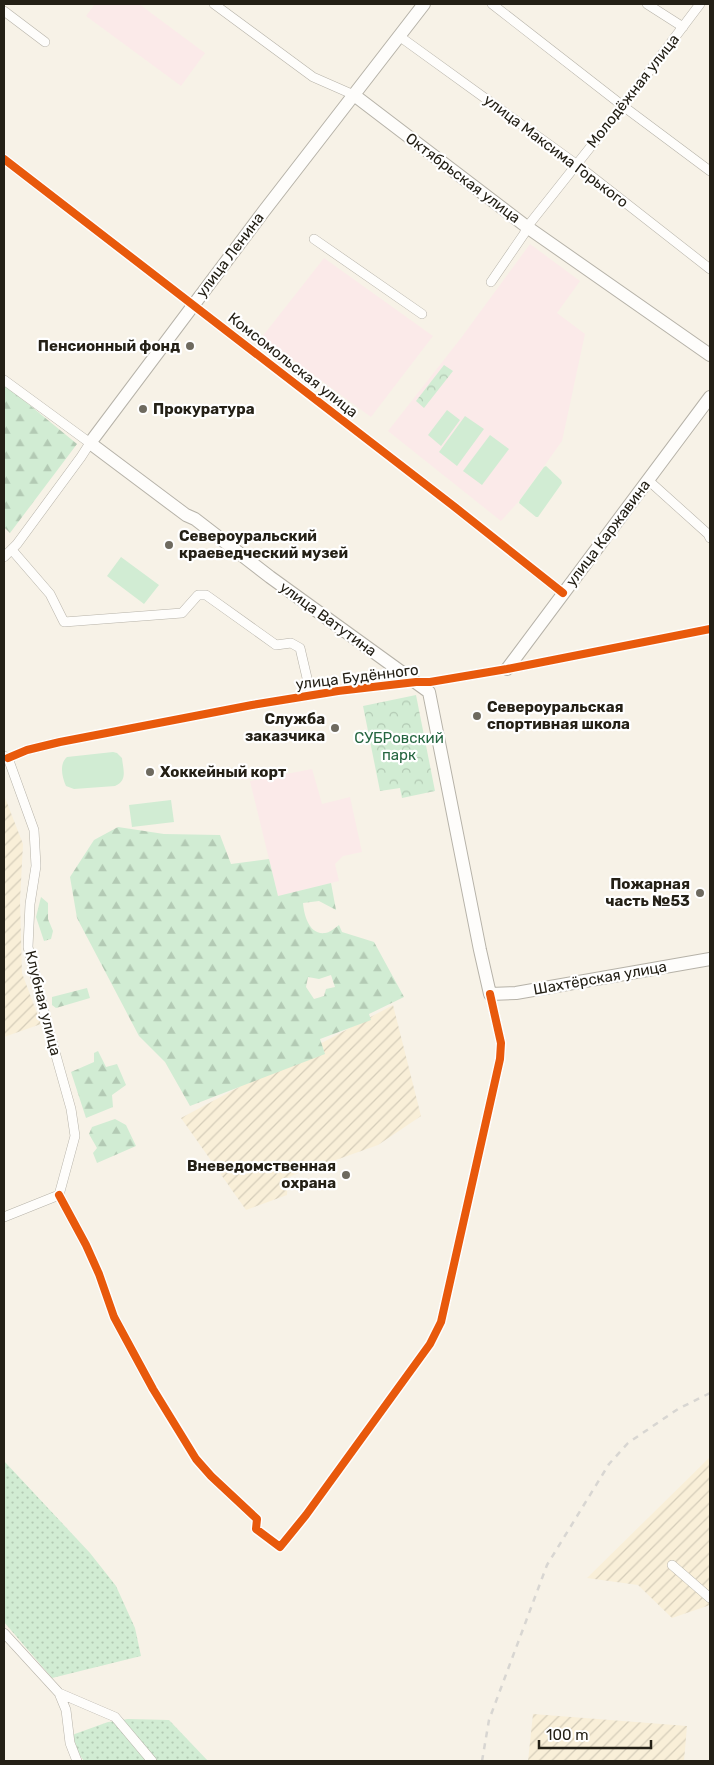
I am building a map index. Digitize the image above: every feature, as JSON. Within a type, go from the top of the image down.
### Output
[{"type":"main road","name":"улица Ленина","points":[[90,443],[399,36],[420,5]]},
{"type":"main road","name":"Октябрьская улица","points":[[354,95],[527,227],[710,355]]},
{"type":"main road","name":"улица Каржавина","points":[[506,669],[710,397]]},
{"type":"main road","name":"улица Ватутина","points":[[90,443],[429,692],[490,994]]},
{"type":"main road","name":"Шахтёрская улица","points":[[490,994],[516,993],[710,959]]},
{"type":"street","name":"Октябрьская улица","points":[[214,4],[313,77],[354,95]]},
{"type":"street","points":[[492,4],[710,171]]},
{"type":"street","points":[[647,4],[684,24]]},
{"type":"street","name":"Молодёжная улица","points":[[491,282],[527,227],[623,106],[700,4]]},
{"type":"street","points":[[4,10],[45,42]]},
{"type":"street","name":"улица Максима Горького","points":[[399,36],[576,164],[710,269]]},
{"type":"street","name":"Комсомольская улица","points":[[4,159],[456,508],[563,594]]},
{"type":"street","points":[[314,239],[422,314]]},
{"type":"street","name":"улица Ватутина","points":[[4,380],[90,443]]},
{"type":"street","name":"улица Ленина","points":[[4,557],[12,550],[90,443]]},
{"type":"street","points":[[648,480],[687,513],[710,538]]},
{"type":"street","points":[[12,550],[50,594],[64,622],[182,612],[198,595],[206,595],[276,646],[291,643],[300,648],[311,695]]},
{"type":"street","name":"улица Будённого","points":[[6,756],[60,742],[252,705],[311,695],[416,682],[430,682],[710,629]]},
{"type":"street","name":"Клубная улица","points":[[6,756],[34,830],[36,866],[30,904],[28,947],[71,1109],[75,1136],[59,1195]]},
{"type":"street","points":[[4,1217],[59,1195],[92,1259],[119,1325],[153,1389],[196,1459],[211,1476],[257,1519],[256,1529],[280,1547],[306,1515],[430,1344],[441,1322],[500,1059],[501,1043],[490,994]]},
{"type":"street","points":[[672,1565],[710,1598]]},
{"type":"street","points":[[4,1632],[59,1693],[66,1710],[70,1743],[77,1761]]},
{"type":"street","points":[[59,1693],[115,1717],[152,1761]]},
{"type":"shaded area","points":[[95,4],[139,4],[205,53],[181,86],[86,16]]},
{"type":"shaded area","points":[[530,244],[580,281],[557,313],[585,334],[562,441],[520,500],[501,521],[388,431],[461,338]]},
{"type":"shaded area","points":[[324,258],[433,336],[371,417],[262,337]]},
{"type":"shaded area","points":[[312,769],[322,804],[350,797],[362,852],[343,856],[335,864],[339,881],[278,896],[250,781]]},
{"type":"shaded area","points":[[4,795],[23,844],[20,901],[22,973],[41,1024],[4,1037]]},
{"type":"shaded area","points":[[393,1005],[421,1116],[378,1145],[288,1177],[287,1195],[246,1210],[181,1118]]},
{"type":"shaded area","points":[[710,1457],[710,1605],[672,1618],[638,1585],[587,1578]]},
{"type":"shaded area","points":[[533,1714],[687,1726],[684,1761],[528,1761]]},
{"type":"green space","points":[[444,365],[453,371],[424,408],[416,401]]},
{"type":"green space","points":[[4,384],[77,444],[10,533],[4,527]]},
{"type":"green space","points":[[447,410],[460,420],[441,446],[428,435]]},
{"type":"green space","points":[[465,416],[484,429],[457,466],[439,452]]},
{"type":"green space","points":[[490,435],[509,449],[482,485],[463,471]]},
{"type":"green space","points":[[546,466],[562,483],[538,517],[536,517],[519,503]]},
{"type":"green space","points":[[121,557],[159,585],[144,604],[107,576]]},
{"type":"green space","name":"СУБРовский парк","points":[[416,695],[435,791],[402,798],[400,788],[380,791],[363,706]]},
{"type":"green space","points":[[113,752],[122,758],[124,774],[119,784],[115,786],[74,789],[66,786],[62,775],[62,767],[67,757]]},
{"type":"green space","points":[[171,800],[174,822],[132,827],[129,805]]},
{"type":"green space","points":[[118,827],[164,834],[220,835],[231,864],[269,859],[278,896],[331,883],[336,910],[319,901],[303,903],[311,928],[320,933],[325,933],[339,925],[342,932],[374,942],[404,997],[369,1014],[371,1020],[320,1039],[325,1054],[190,1106],[165,1062],[139,1036],[77,918],[70,877],[94,840]],"holes":[[[331,975],[335,987],[326,989],[324,996],[314,999],[306,987],[308,977],[319,979]]]},
{"type":"green space","points":[[41,897],[48,903],[48,919],[53,931],[51,939],[44,941],[36,917]]},
{"type":"green space","points":[[87,988],[90,998],[56,1008],[52,1005],[52,997]]},
{"type":"green space","points":[[98,1051],[106,1067],[117,1064],[126,1085],[112,1095],[113,1107],[86,1118],[71,1072],[94,1062],[94,1053]]},
{"type":"green space","points":[[115,1119],[126,1125],[136,1146],[97,1163],[93,1153],[97,1148],[89,1134],[92,1127]]},
{"type":"green space","points":[[4,1461],[90,1553],[116,1586],[135,1628],[141,1656],[52,1678],[4,1622]]},
{"type":"green space","points":[[128,1719],[169,1720],[208,1761],[84,1761],[79,1754],[72,1735],[108,1722]]},
{"type":"railway","points":[[482,1761],[489,1720],[547,1565],[609,1464],[628,1443],[678,1409],[710,1393]]},
{"type":"cycle path","points":[[4,159],[456,508],[563,593]]},
{"type":"cycle path","points":[[8,758],[27,750],[60,742],[252,705],[338,691],[430,682],[507,669],[710,629]]},
{"type":"cycle path","points":[[59,1195],[86,1245],[99,1274],[114,1317],[153,1389],[196,1459],[211,1476],[257,1519],[256,1529],[280,1547],[306,1515],[430,1344],[441,1322],[500,1059],[501,1043],[490,994]]},
{"type":"place","name":"Пенсионный фонд","points":[[190,346]]},
{"type":"place","name":"Прокуратура","points":[[143,409]]},
{"type":"place","name":"Североуральский краеведческий музей","points":[[169,545]]},
{"type":"place","name":"Североуральская спортивная школа","points":[[477,716]]},
{"type":"place","name":"Служба заказчика","points":[[335,728]]},
{"type":"place","name":"Хоккейный корт","points":[[150,772]]},
{"type":"place","name":"Пожарная часть №53","points":[[700,893]]},
{"type":"place","name":"Вневедомственная охрана","points":[[346,1175]]}]
